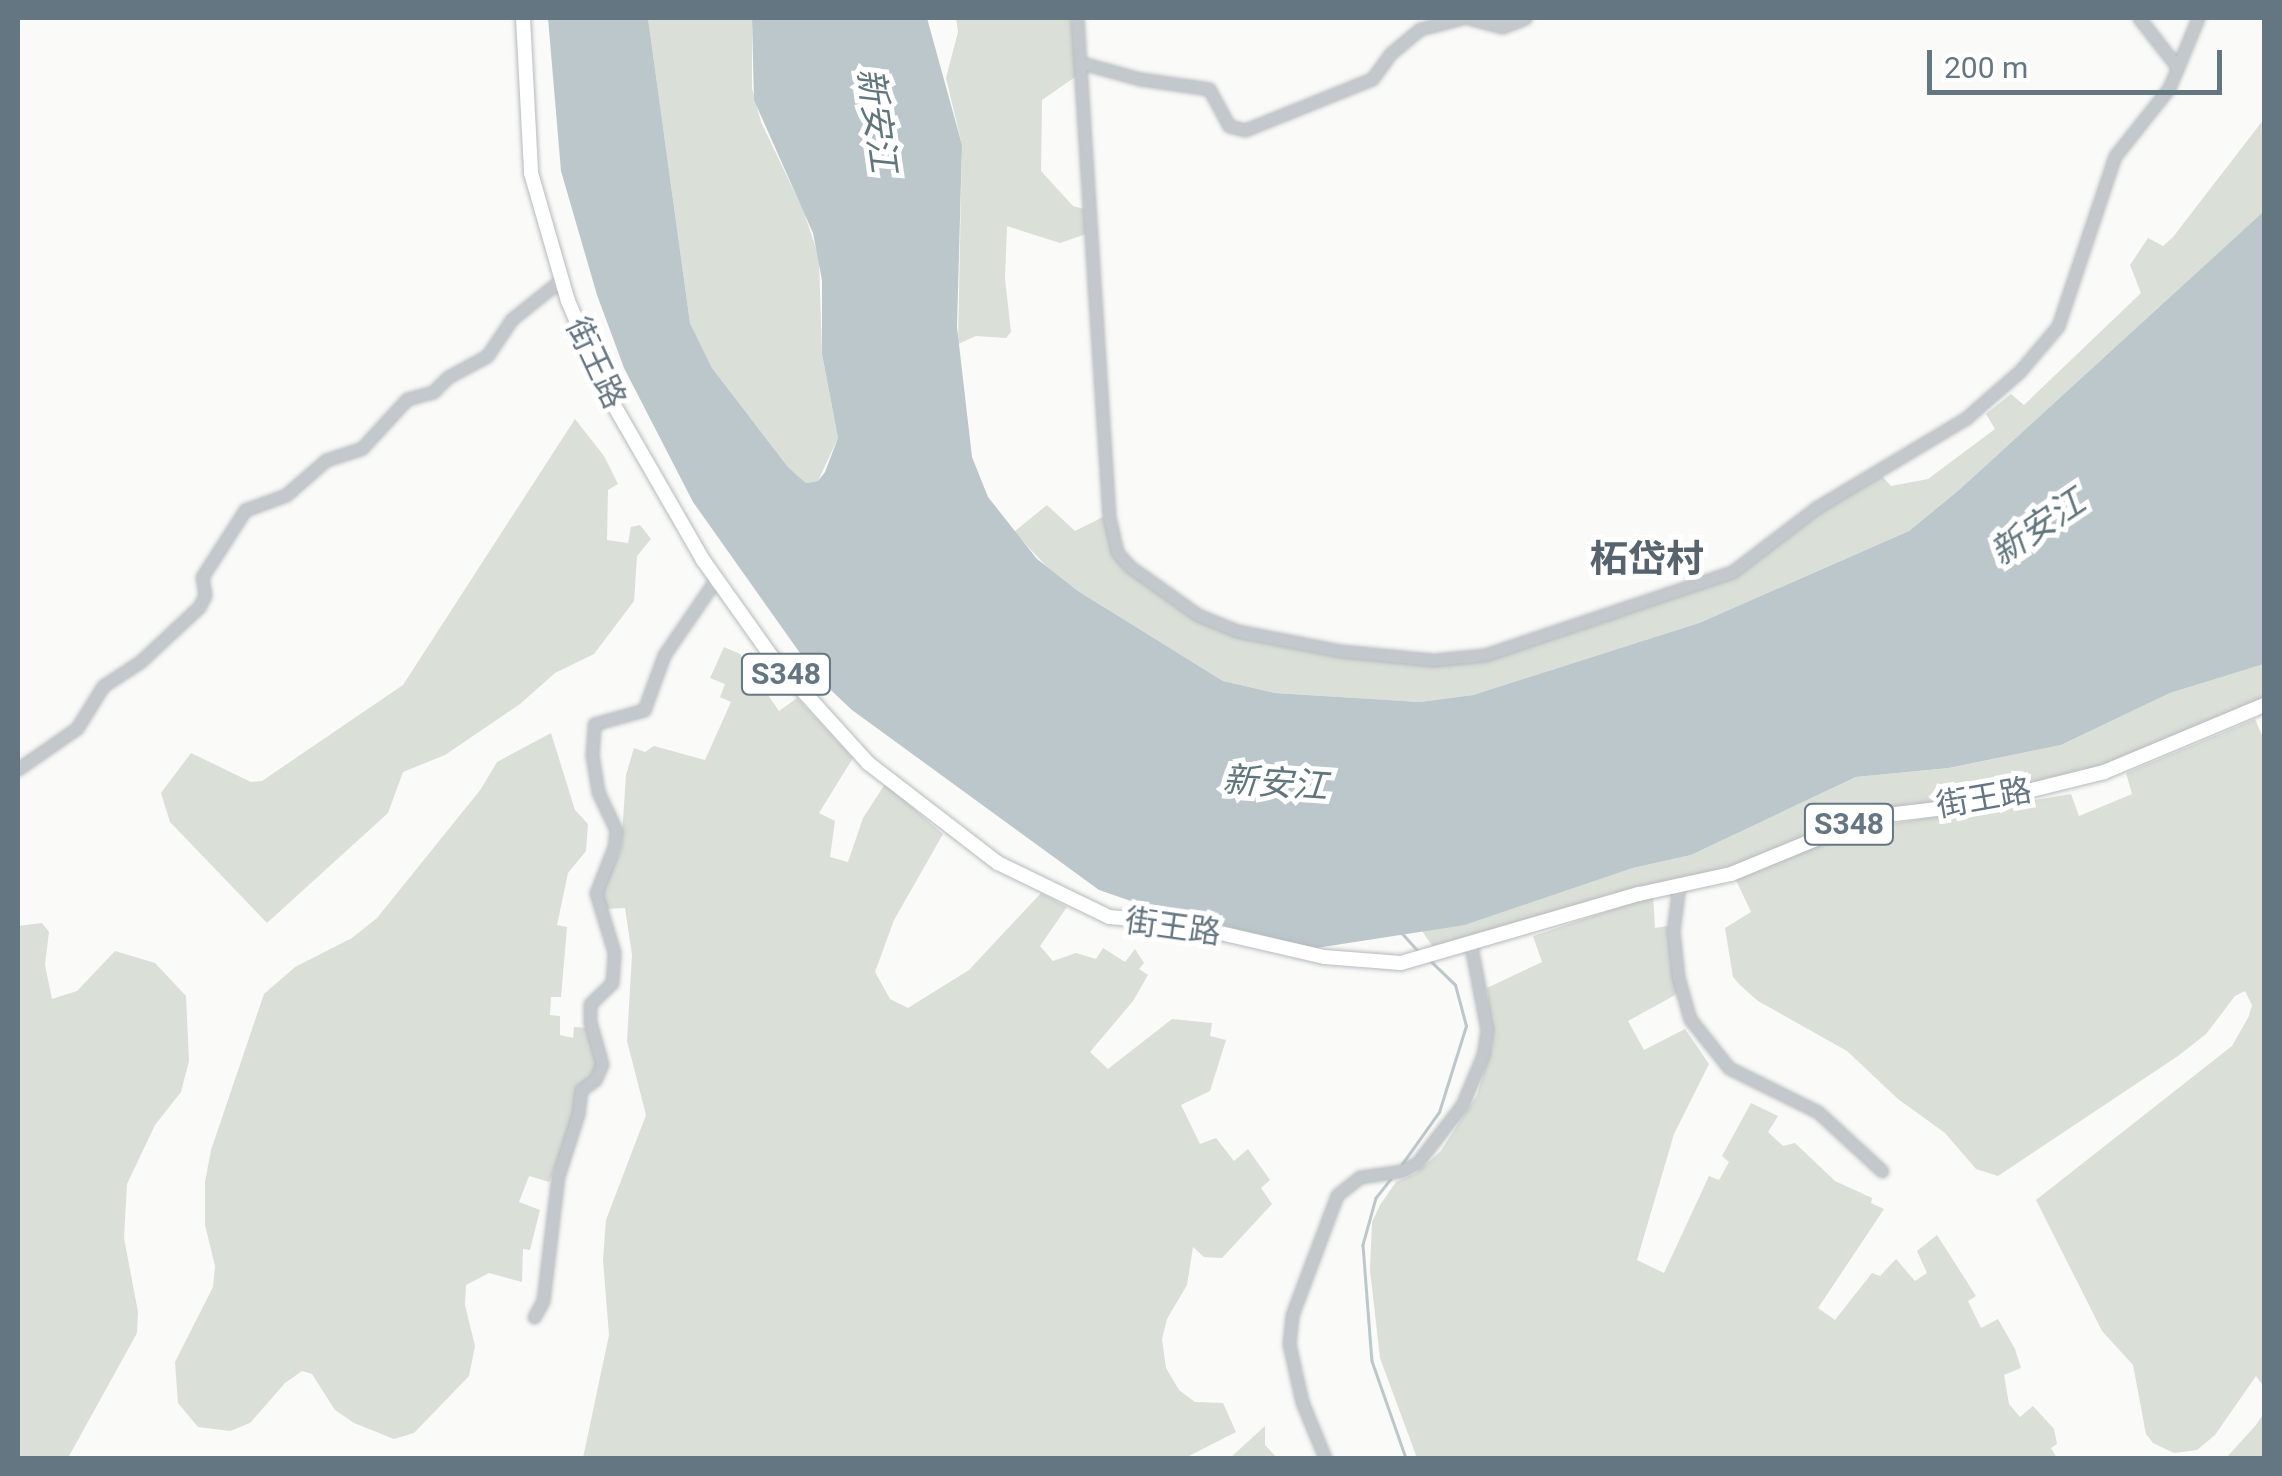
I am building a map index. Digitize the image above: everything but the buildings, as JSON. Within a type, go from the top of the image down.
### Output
[{"type":"main road","name":"街王路","points":[[522,18],[531,172],[562,280],[607,394],[716,579],[772,657],[850,746],[998,863],[1120,921],[1177,923],[1358,962],[1419,960],[1679,885],[1731,874],[1870,817],[1971,804],[2104,772],[2154,755],[2264,705]]},
{"type":"street","points":[[1077,18],[1109,517],[1117,552],[1129,566],[1198,615],[1237,631],[1341,651],[1433,660],[1485,654],[1732,572],[1807,514],[1966,420],[2020,371],[2058,326],[2114,156],[2133,128],[2165,95],[2198,18]]},
{"type":"street","points":[[1082,62],[1140,80],[1209,89],[1228,126],[1245,130],[1372,79],[1390,54],[1420,28],[1465,18],[1502,27],[1516,25],[1525,18]]},
{"type":"street","points":[[2139,18],[2178,68]]},
{"type":"street","points":[[18,768],[77,728],[103,686],[141,661],[199,607],[205,596],[202,577],[245,510],[266,498],[286,495],[326,460],[362,448],[406,399],[433,392],[448,377],[487,356],[512,318],[562,280]]},
{"type":"street","points":[[534,1316],[543,1302],[558,1176],[578,1114],[581,1090],[595,1080],[602,1064],[590,1022],[590,1004],[612,983],[614,952],[596,893],[614,848],[616,830],[597,788],[594,724],[644,710],[664,655],[716,579]]},
{"type":"street","points":[[1679,885],[1673,931],[1678,977],[1690,1020],[1729,1068],[1818,1112],[1882,1171]]},
{"type":"street","points":[[1325,1458],[1302,1402],[1289,1344],[1292,1315],[1337,1195],[1360,1177],[1401,1171],[1417,1163],[1462,1105],[1483,1055],[1487,1030],[1471,946]]},
{"type":"shaded area","points":[[648,18],[752,18],[752,88],[761,122],[804,212],[819,258],[822,354],[838,438],[818,481],[806,483],[788,467],[712,368],[690,323]]},
{"type":"shaded area","points":[[956,18],[1071,18],[1078,75],[1042,100],[1041,171],[1073,206],[1084,209],[1086,234],[1060,243],[1007,226],[1005,279],[1011,332],[1006,338],[976,336],[958,344],[962,145],[946,78],[958,32]]},
{"type":"shaded area","points":[[2264,119],[2264,211],[1959,490],[1909,531],[1699,623],[1473,695],[1420,702],[1275,693],[1223,681],[1078,591],[1047,567],[1014,532],[1047,505],[1075,531],[1105,516],[1115,556],[1198,618],[1252,640],[1354,656],[1481,660],[1722,580],[1793,527],[1882,476],[1891,486],[1928,479],[1995,429],[1986,414],[2011,394],[2024,405],[2141,293],[2130,265],[2148,238],[2163,246],[2173,237]]},
{"type":"shaded area","points":[[575,419],[604,456],[618,484],[608,490],[607,540],[628,543],[631,527],[640,525],[651,539],[637,556],[634,601],[594,654],[555,673],[520,704],[445,755],[403,772],[388,813],[267,923],[170,822],[161,793],[191,753],[251,782],[262,781],[403,685]]},
{"type":"shaded area","points":[[724,647],[740,654],[779,711],[797,698],[853,758],[819,813],[835,821],[830,857],[848,862],[863,818],[885,784],[943,834],[894,920],[875,972],[890,999],[908,1008],[969,970],[1041,893],[1067,907],[1040,946],[1053,961],[1076,953],[1096,959],[1103,948],[1125,962],[1135,949],[1144,963],[1139,969],[1148,975],[1133,1001],[1090,1052],[1108,1069],[1172,1019],[1212,1023],[1210,1036],[1226,1040],[1210,1091],[1181,1105],[1200,1144],[1216,1138],[1234,1161],[1248,1149],[1270,1180],[1261,1188],[1272,1204],[1222,1258],[1204,1257],[1193,1247],[1187,1285],[1167,1319],[1162,1339],[1166,1368],[1179,1390],[1195,1402],[1223,1403],[1236,1432],[1185,1458],[583,1458],[609,1335],[603,1260],[606,1220],[646,1115],[627,1041],[632,955],[625,908],[605,909],[600,892],[621,850],[626,775],[634,748],[645,752],[654,746],[705,760],[731,702],[720,697],[725,684],[710,678]]},
{"type":"shaded area","points":[[2264,664],[2264,700],[2132,758],[1970,799],[1899,807],[1754,860],[1435,950],[1420,928],[1465,925],[1633,868],[1691,855],[1856,777],[1950,768],[2061,745],[2170,693]]},
{"type":"shaded area","points":[[2255,719],[2264,740],[2264,1387],[2256,1376],[2215,1435],[2197,1450],[2174,1453],[2153,1443],[2146,1434],[2133,1365],[2102,1331],[2036,1200],[2232,1046],[2252,1005],[2245,991],[2235,996],[2206,1034],[2178,1056],[1998,1176],[1976,1169],[1945,1133],[1898,1099],[1847,1051],[1758,1001],[1741,986],[1733,977],[1725,928],[1751,912],[1736,880],[1854,830],[2071,794],[2079,816],[2132,794],[2126,773]]},
{"type":"shaded area","points":[[551,733],[575,810],[588,824],[586,851],[568,873],[557,925],[567,927],[561,997],[551,997],[550,1015],[560,1016],[560,1035],[573,1038],[574,1027],[590,1028],[599,1070],[579,1088],[570,1133],[549,1182],[529,1176],[519,1202],[540,1210],[530,1250],[523,1249],[522,1282],[489,1273],[466,1285],[465,1305],[475,1346],[469,1376],[414,1433],[394,1439],[354,1423],[335,1410],[312,1374],[302,1371],[285,1383],[250,1423],[230,1431],[198,1427],[178,1403],[175,1362],[213,1287],[215,1266],[205,1225],[205,1182],[211,1150],[264,994],[295,967],[352,938],[377,918],[481,789],[497,762]]},
{"type":"shaded area","points":[[1653,896],[1655,928],[1667,926],[1669,934],[1677,994],[1628,1021],[1644,1050],[1685,1029],[1709,1064],[1674,1134],[1637,1260],[1664,1273],[1709,1176],[1719,1180],[1729,1162],[1722,1156],[1751,1103],[1778,1116],[1768,1132],[1783,1146],[1795,1143],[1835,1181],[1872,1198],[1871,1203],[1884,1209],[1818,1308],[1835,1320],[1872,1273],[1880,1276],[1896,1259],[1915,1281],[1927,1273],[1917,1251],[1937,1235],[1976,1296],[1968,1301],[1981,1328],[1998,1319],[2015,1349],[2021,1368],[2004,1375],[2009,1404],[2020,1417],[2033,1406],[2054,1429],[2057,1444],[2051,1448],[2057,1458],[1417,1458],[1380,1358],[1370,1270],[1372,1222],[1396,1182],[1416,1173],[1440,1152],[1477,1095],[1492,1044],[1487,988],[1542,962],[1533,936]]},
{"type":"shaded area","points":[[42,923],[49,932],[45,965],[52,999],[77,991],[115,951],[155,963],[186,996],[189,1061],[181,1092],[155,1125],[127,1184],[124,1238],[138,1312],[137,1333],[68,1458],[18,1458],[18,926]]},
{"type":"shaded area","points":[[2264,1413],[2264,1458],[2226,1458],[2256,1425]]},
{"type":"shaded area","points":[[1265,1426],[1265,1445],[1277,1458],[1230,1458]]},
{"type":"water","name":"新安江","points":[[548,18],[648,18],[690,323],[712,368],[788,467],[806,483],[818,481],[825,472],[838,438],[822,354],[822,280],[813,233],[754,100],[752,18],[927,18],[962,145],[957,327],[972,457],[988,497],[1037,559],[1078,591],[1223,681],[1275,693],[1420,702],[1473,695],[1699,623],[1909,531],[1959,490],[2264,211],[2264,664],[2170,693],[2061,745],[1949,768],[1856,777],[1691,855],[1633,868],[1465,925],[1316,948],[1157,910],[1099,890],[852,710],[817,677],[693,502],[624,368],[597,295],[561,171]]},
{"type":"waterway","points":[[1402,933],[1420,953]]},
{"type":"waterway","points":[[1402,1164],[1439,1112],[1466,1026],[1455,985],[1430,961]]},
{"type":"waterway","points":[[1391,1179],[1376,1198],[1363,1245],[1372,1361],[1406,1458]]},
{"type":"district","name":"柘岱村","points":[[1647,560]]}]
